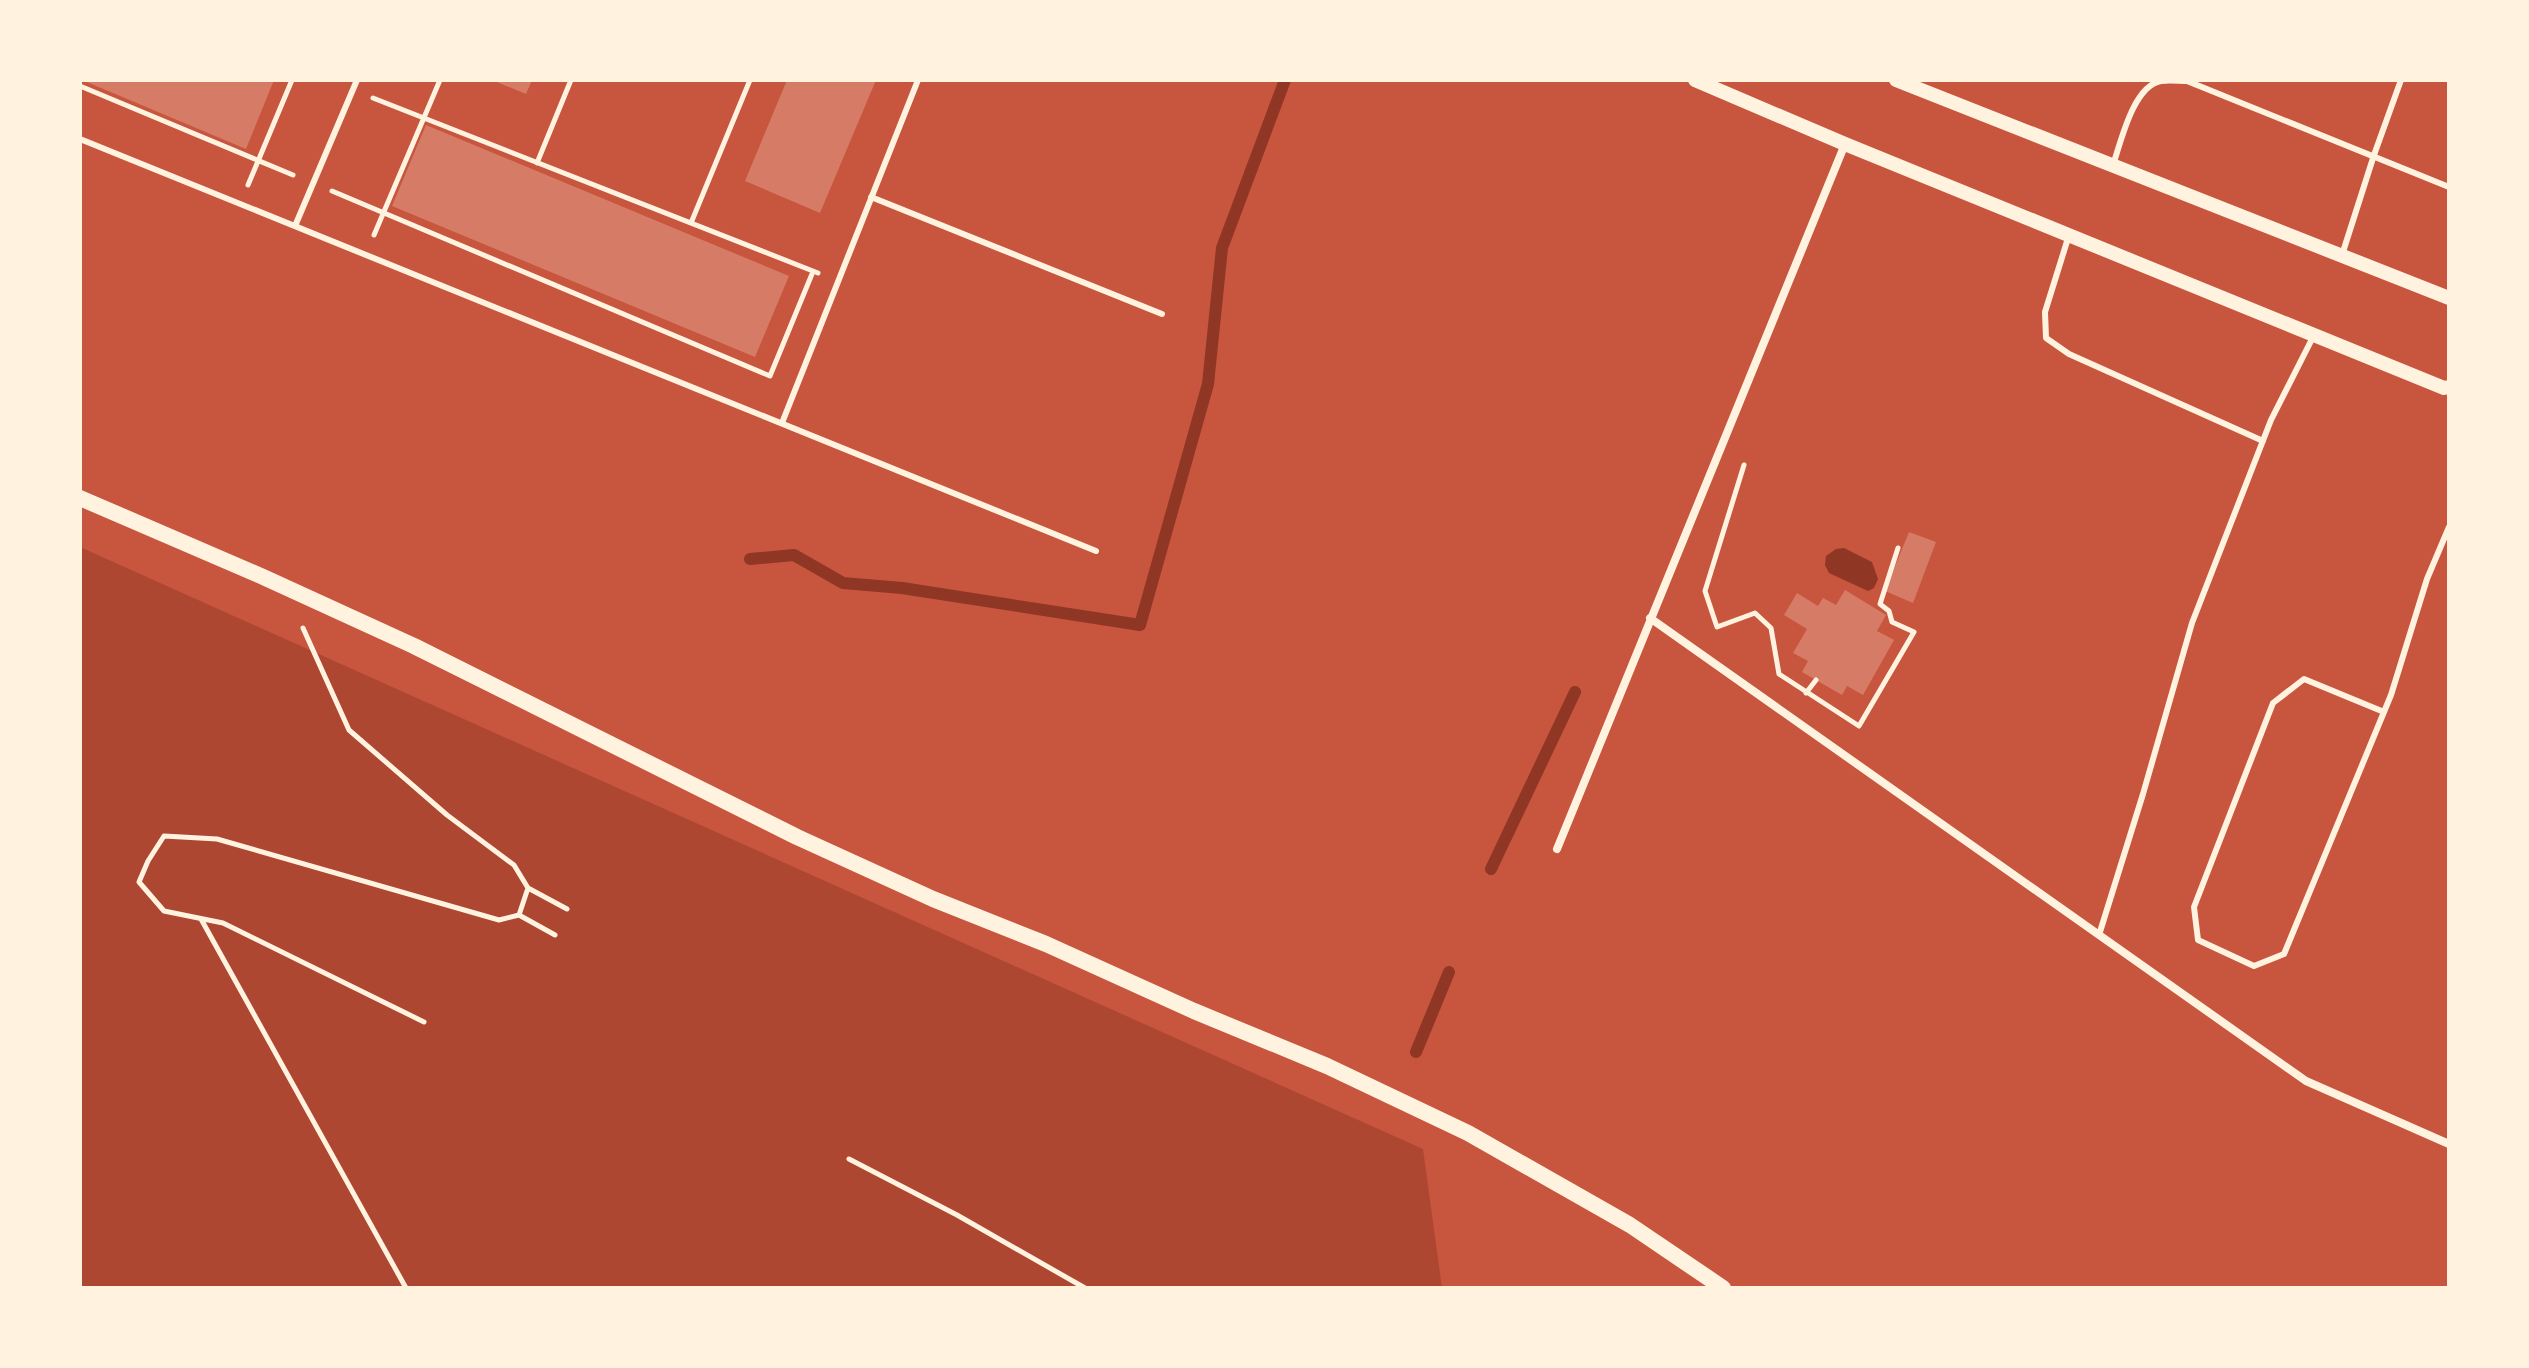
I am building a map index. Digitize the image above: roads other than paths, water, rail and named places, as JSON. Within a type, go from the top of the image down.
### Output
[{"type":"main road","points":[[80,498],[414,646],[797,837],[933,899],[1046,944],[1194,1011],[1327,1066],[1468,1133],[1630,1225],[1723,1288]]},
{"type":"street","points":[[1695,80],[2444,388],[2449,387]]},
{"type":"street","points":[[1896,80],[2449,298]]},
{"type":"street","points":[[1557,849],[1845,144]]},
{"type":"street","points":[[1650,618],[2306,1081],[2449,1144]]},
{"type":"lane","points":[[295,226],[357,80]]},
{"type":"lane","points":[[782,423],[918,80]]},
{"type":"lane","points":[[2342,255],[2401,80]]},
{"type":"lane","points":[[2113,165],[2141,93],[2159,81],[2187,81],[2449,187]]},
{"type":"lane","points":[[80,139],[1096,551]]},
{"type":"lane","points":[[871,197],[1162,314]]},
{"type":"lane","points":[[2069,235],[2045,312],[2046,338],[2069,354],[2263,441]]},
{"type":"lane","points":[[2099,935],[2192,623],[2263,441],[2314,335]]},
{"type":"lane","points":[[2384,712],[2304,679],[2273,703],[2194,907],[2198,940],[2254,966],[2284,954],[2384,712],[2427,579],[2449,527]]},
{"type":"waterway","points":[[750,559],[794,555],[843,583],[902,588],[1140,625],[1208,384],[1222,248],[1285,80]]},
{"type":"waterway","points":[[1491,869],[1575,692]]},
{"type":"waterway","points":[[1416,1052],[1449,972]]}]
